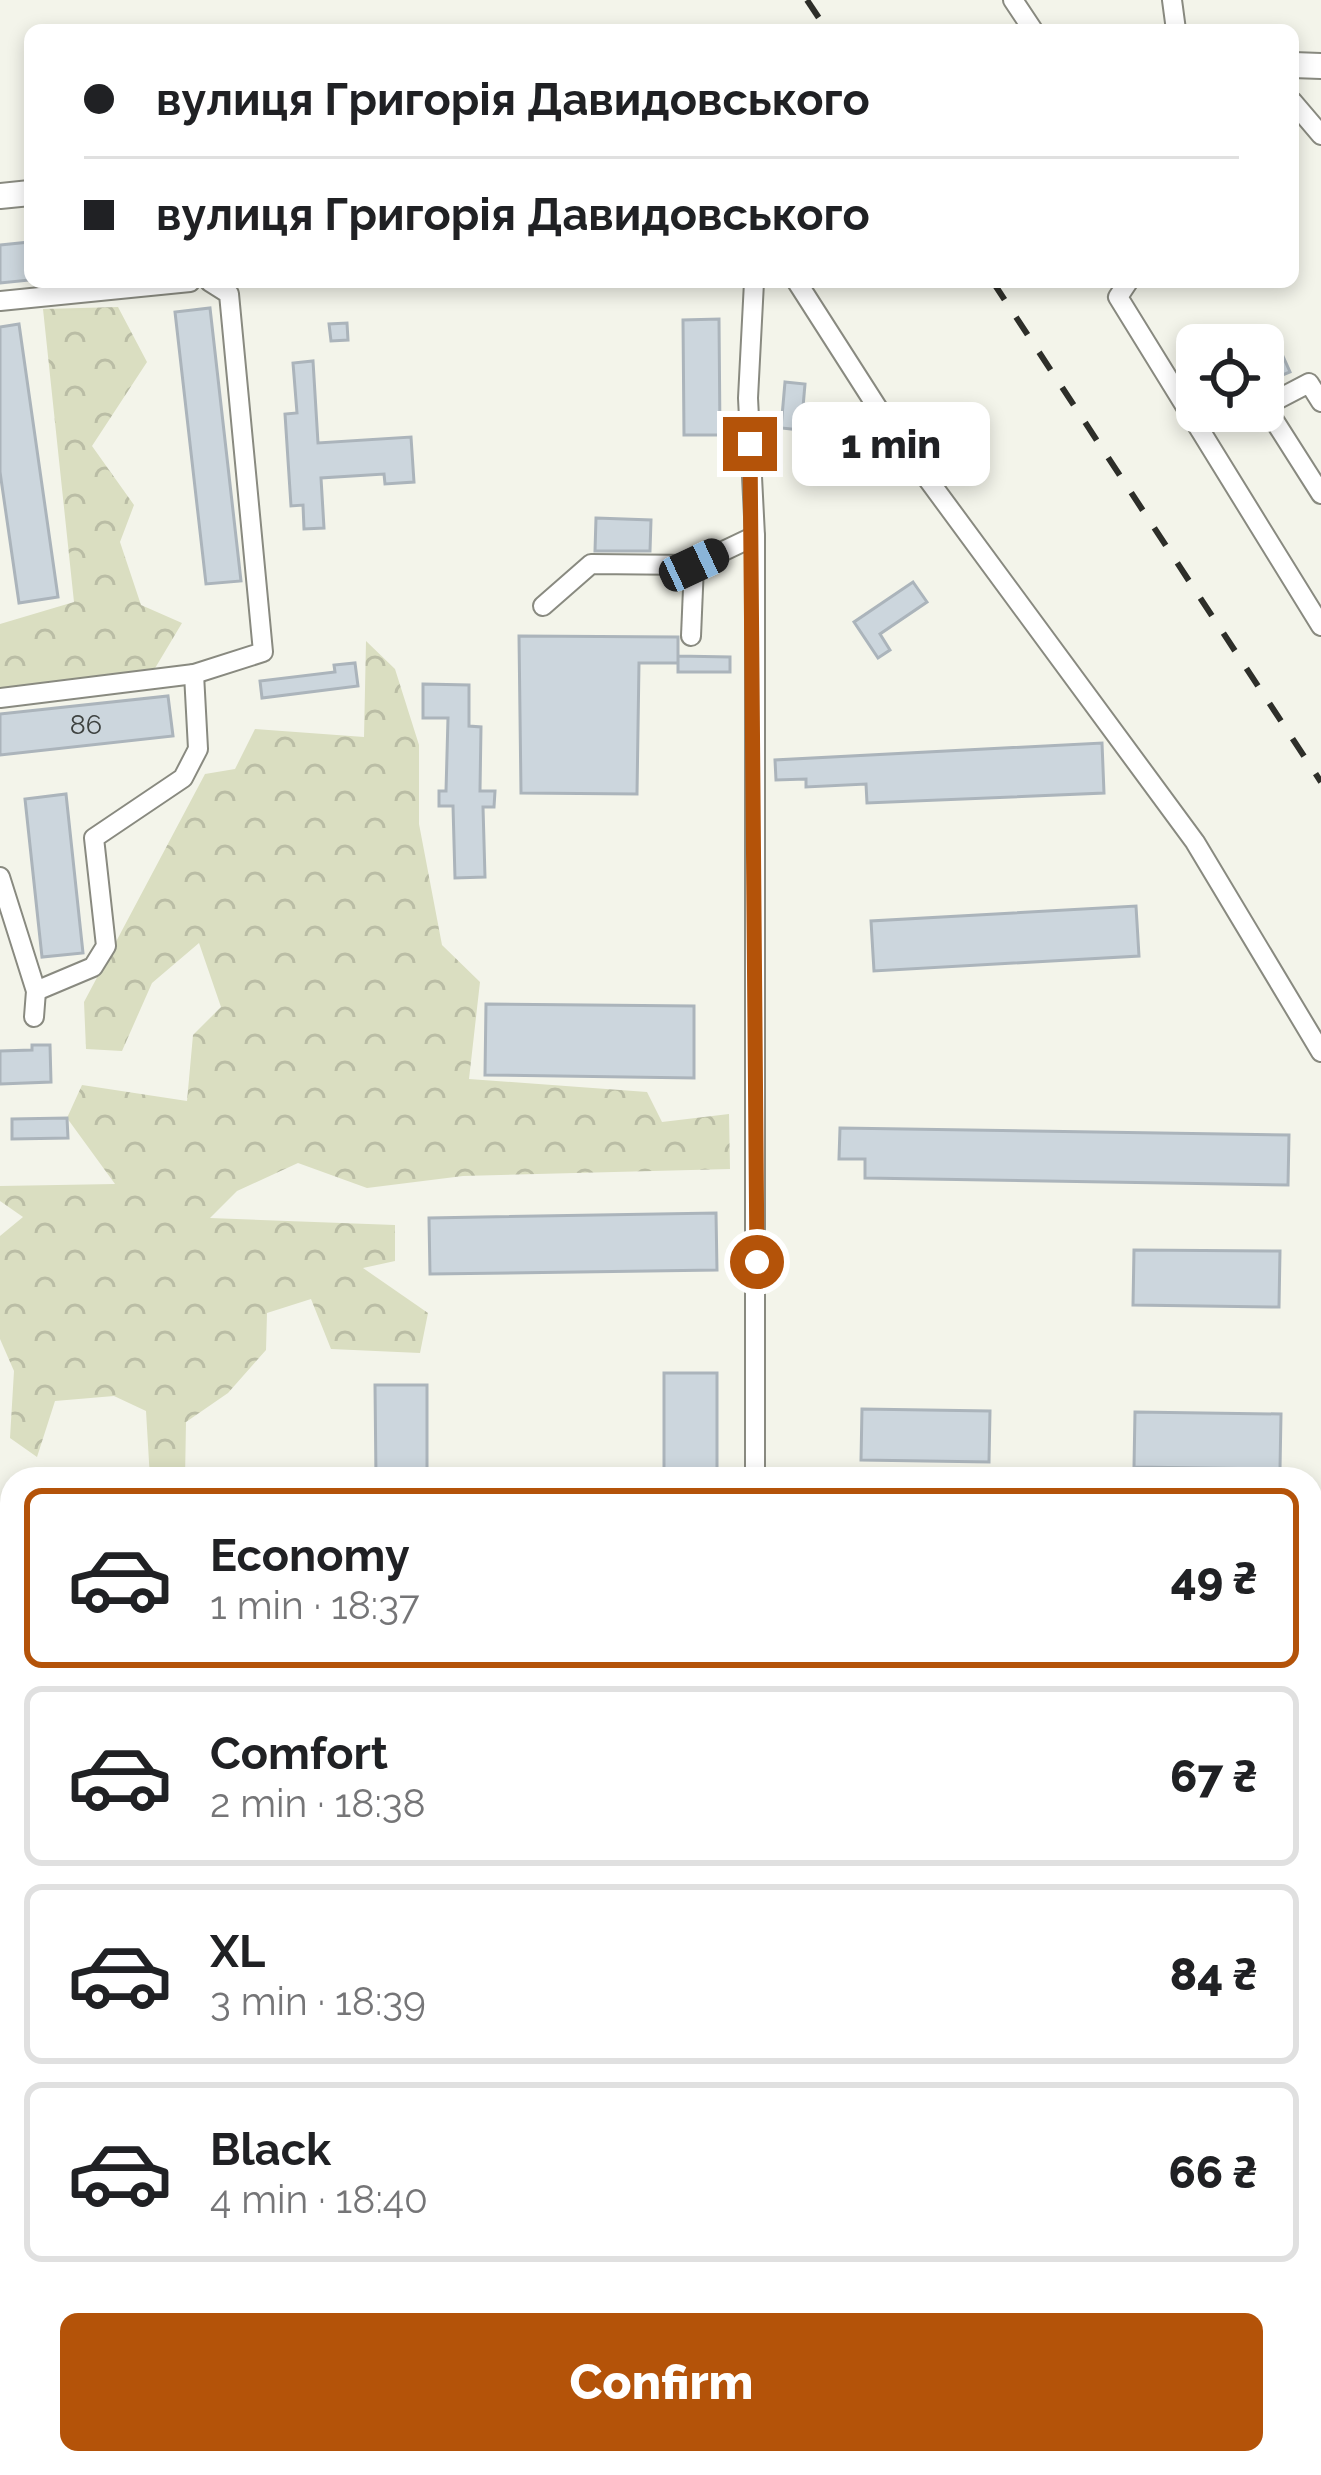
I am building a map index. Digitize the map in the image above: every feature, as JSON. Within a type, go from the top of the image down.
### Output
[{"type":"street","points":[[1299,109],[1321,135]]},
{"type":"street","points":[[0,301],[113,288]]},
{"type":"street","points":[[0,698],[194,674],[263,652],[230,293],[221,288]]},
{"type":"street","points":[[754,288],[748,398],[755,536],[755,1467]]},
{"type":"street","points":[[800,288],[893,432],[1195,842],[1321,1052]]},
{"type":"street","points":[[1124,288],[1118,297],[1321,626]]},
{"type":"street","points":[[1321,402],[1309,383],[1265,406],[1321,494]]},
{"type":"street","points":[[543,606],[592,565],[694,565],[755,536]]},
{"type":"street","points":[[691,636],[694,565]]},
{"type":"street","points":[[36,992],[93,967],[106,946],[94,838],[183,778],[198,749],[194,674]]},
{"type":"street","points":[[0,877],[36,992],[34,1016]]},
{"type":"green space","points":[[118,307],[147,362],[92,446],[134,505],[120,542],[141,605],[182,623],[148,680],[0,699],[0,624],[74,602],[43,309]]},
{"type":"green space","points":[[366,641],[395,669],[419,745],[419,824],[442,945],[480,982],[469,1079],[647,1092],[662,1122],[729,1114],[730,1169],[463,1176],[367,1188],[298,1163],[237,1191],[210,1218],[395,1225],[395,1261],[363,1268],[428,1313],[420,1353],[331,1349],[311,1299],[267,1313],[266,1350],[228,1393],[186,1422],[185,1467],[149,1467],[146,1411],[114,1396],[55,1401],[37,1457],[10,1438],[14,1371],[0,1339],[0,1236],[23,1217],[0,1201],[0,1186],[115,1184],[67,1118],[82,1085],[187,1101],[193,1035],[221,1007],[199,943],[152,983],[122,1051],[86,1049],[84,1002],[205,774],[235,769],[255,729],[364,737]]},
{"type":"building","points":[[24,243],[24,281],[0,283],[0,245]]},
{"type":"building","points":[[210,308],[241,581],[206,584],[175,312]]},
{"type":"building","points":[[719,319],[720,435],[684,435],[683,320]]},
{"type":"building","points":[[347,323],[348,340],[331,341],[329,324]]},
{"type":"building","points":[[19,324],[58,597],[19,603],[0,472],[0,327]]},
{"type":"building","points":[[313,361],[318,443],[411,437],[414,482],[385,484],[384,474],[321,478],[324,528],[304,529],[303,505],[291,506],[285,414],[297,413],[293,363]]},
{"type":"building","points":[[785,382],[805,384],[801,430],[781,428]]},
{"type":"building","points":[[596,518],[651,520],[650,551],[595,551]]},
{"type":"building","points":[[913,582],[927,602],[880,634],[890,650],[878,658],[854,622]]},
{"type":"building","points":[[519,636],[678,637],[678,656],[730,657],[730,672],[678,672],[678,663],[639,663],[637,794],[521,793]]},
{"type":"building","points":[[355,663],[358,686],[262,698],[260,681],[335,672],[334,665]]},
{"type":"building","points":[[423,684],[469,685],[469,726],[481,727],[480,791],[495,791],[494,807],[483,807],[485,877],[455,878],[453,806],[439,806],[439,791],[446,791],[448,718],[423,718]]},
{"type":"building","points":[[168,696],[173,736],[0,755],[0,714]]},
{"type":"building","points":[[1102,743],[1104,793],[867,803],[866,784],[806,787],[806,779],[776,780],[775,760]]},
{"type":"building","points":[[66,794],[83,953],[42,957],[25,799]]},
{"type":"building","points":[[1136,906],[1139,956],[874,971],[871,921]]},
{"type":"building","points":[[486,1004],[694,1006],[694,1078],[485,1075]]},
{"type":"building","points":[[32,1045],[50,1045],[51,1082],[0,1084],[0,1051],[32,1050]]},
{"type":"building","points":[[67,1118],[68,1138],[12,1139],[12,1119]]},
{"type":"building","points":[[840,1128],[1289,1135],[1288,1185],[865,1178],[865,1159],[839,1159]]},
{"type":"building","points":[[716,1213],[717,1270],[430,1274],[429,1218]]},
{"type":"building","points":[[1134,1250],[1280,1251],[1279,1307],[1133,1305]]},
{"type":"building","points":[[664,1373],[717,1373],[717,1467],[664,1467]]},
{"type":"building","points":[[375,1385],[427,1385],[427,1467],[376,1467]]},
{"type":"building","points":[[862,1409],[990,1411],[989,1462],[861,1460]]},
{"type":"building","points":[[1135,1412],[1281,1414],[1280,1467],[1134,1467]]},
{"type":"railway","points":[[807,0],[823,24]]},
{"type":"railway","points":[[997,288],[1321,782]]},
{"type":"route","points":[[750,444],[755,536],[757,1262]]}]
